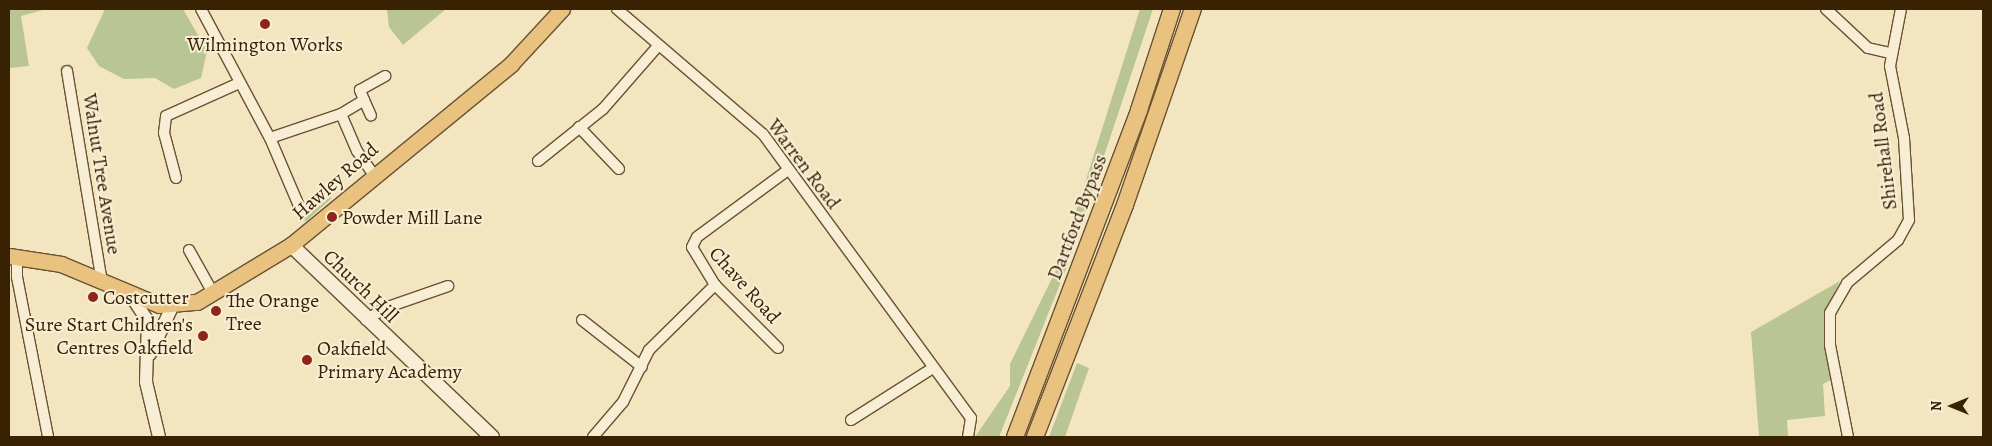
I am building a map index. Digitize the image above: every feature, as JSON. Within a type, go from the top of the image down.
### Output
[{"type":"highway","name":"Dartford Bypass","points":[[1015,437],[1139,110],[1172,9]]},
{"type":"highway","name":"Dartford Bypass","points":[[1035,437],[1129,196],[1193,9]]},
{"type":"main road","name":"Hawley Road","points":[[165,306],[213,293],[291,245],[373,174],[511,64],[562,9]]},
{"type":"main road","name":"Church Hill","points":[[291,245],[366,320],[492,437]]},
{"type":"main road","points":[[13,256],[61,264],[131,296],[165,306]]},
{"type":"street","points":[[201,9],[270,138],[299,206]]},
{"type":"street","name":"Warren Road","points":[[617,9],[763,134],[968,414],[972,422],[968,437]]},
{"type":"street","points":[[1826,9],[1868,48],[1890,53]]},
{"type":"street","name":"Shirehall Road","points":[[1848,437],[1830,345],[1830,313],[1847,283],[1898,240],[1909,220],[1904,138],[1890,53],[1901,9]]},
{"type":"street","points":[[538,161],[603,108],[658,46]]},
{"type":"street","name":"Walnut Tree Avenue","points":[[67,71],[102,283]]},
{"type":"street","points":[[371,116],[360,90],[385,76]]},
{"type":"street","points":[[176,178],[164,133],[166,116],[239,83]]},
{"type":"street","points":[[270,138],[342,114],[364,100]]},
{"type":"street","points":[[342,114],[356,151],[373,174]]},
{"type":"street","points":[[579,127],[619,169]]},
{"type":"street","name":"Chave Road","points":[[778,348],[715,285],[694,257],[697,237],[788,170]]},
{"type":"street","points":[[189,250],[213,293]]},
{"type":"street","points":[[13,256],[48,437]]},
{"type":"street","points":[[593,437],[623,402],[649,350],[715,285]]},
{"type":"street","points":[[366,320],[385,308],[448,286]]},
{"type":"street","points":[[131,296],[146,316],[149,405],[158,437]]},
{"type":"street","points":[[147,361],[165,306]]},
{"type":"street","points":[[582,320],[642,367]]},
{"type":"street","points":[[851,420],[933,368]]},
{"type":"green space","points":[[9,9],[46,9],[21,16],[29,66],[9,68]]},
{"type":"green space","points":[[105,9],[183,9],[207,51],[201,78],[174,89],[155,78],[124,79],[99,66],[87,48]]},
{"type":"green space","points":[[366,9],[446,9],[403,45],[389,27],[387,10]]},
{"type":"green space","points":[[1140,9],[1153,9],[1068,264],[999,437],[975,437],[1010,386],[1010,364],[1060,262]]},
{"type":"green space","points":[[330,197],[332,198],[305,222],[304,211],[313,211]]},
{"type":"green space","points":[[1840,281],[1825,313],[1834,378],[1823,384],[1825,416],[1787,420],[1788,437],[1759,437],[1751,332]]},
{"type":"green space","points":[[1077,363],[1089,368],[1065,437],[1049,437]]},
{"type":"place","name":"Wilmington Works","points":[[265,24]]},
{"type":"place","name":"Powder Mill Lane","points":[[332,217]]},
{"type":"place","name":"Costcutter","points":[[93,297]]},
{"type":"place","name":"The Orange Tree","points":[[216,311]]},
{"type":"place","name":"Sure Start Children's Centres Oakfield","points":[[203,336]]},
{"type":"place","name":"Oakfield Primary Academy","points":[[307,360]]}]
